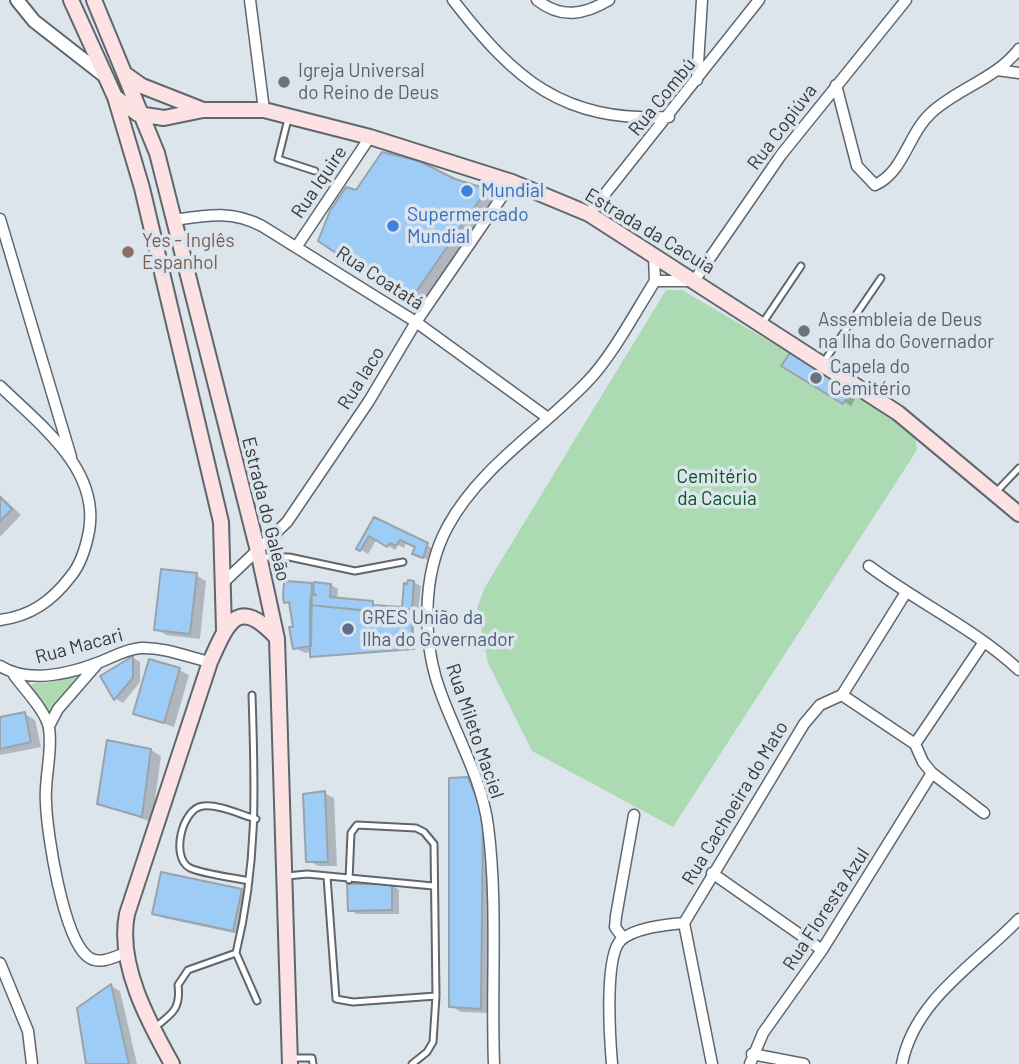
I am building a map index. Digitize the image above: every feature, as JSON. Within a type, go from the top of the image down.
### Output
[{"type":"main road","points":[[71,0],[115,97],[142,188],[221,522],[225,581],[224,630]]},
{"type":"main road","name":"Estrada do Galeão","points":[[94,0],[144,116],[174,220],[259,554],[277,639],[288,1058]]},
{"type":"main road","name":"Estrada da Cacuia","points":[[125,74],[142,86],[202,110]]},
{"type":"main road","points":[[115,97],[126,108],[144,116]]},
{"type":"main road","name":"Estrada da Cacuia","points":[[144,116],[174,117],[202,110],[264,110],[370,137],[512,182],[589,214],[898,413],[1019,514]]},
{"type":"main road","points":[[142,188],[163,183]]},
{"type":"main road","points":[[254,536],[272,539]]},
{"type":"main road","points":[[172,1064],[142,1006],[127,952],[124,931],[127,914],[210,662],[224,630],[237,617],[246,615],[262,622],[277,639]]},
{"type":"street","points":[[17,0],[34,21],[107,78]]},
{"type":"street","points":[[250,0],[264,110]]},
{"type":"street","points":[[453,0],[515,72],[546,93],[608,115],[631,119],[669,117]]},
{"type":"street","points":[[537,0],[546,7],[581,14],[609,0]]},
{"type":"street","points":[[697,81],[702,0]]},
{"type":"street","name":"Rua Combú","points":[[589,214],[760,0]]},
{"type":"street","name":"Rua Copiúva","points":[[694,281],[781,155],[906,0]]},
{"type":"street","points":[[836,85],[857,166],[875,185],[894,171],[930,113],[997,71],[1019,49]]},
{"type":"street","points":[[997,71],[1019,73]]},
{"type":"street","name":"Rua Iquire","points":[[297,246],[370,137]]},
{"type":"street","name":"Rua Iaco","points":[[225,581],[259,554],[288,522],[369,401],[416,322],[512,182]]},
{"type":"street","name":"Rua Coatatá","points":[[174,220],[218,214],[235,215],[297,246],[416,322],[548,418]]},
{"type":"street","points":[[0,219],[73,461],[87,489],[92,516],[77,569],[47,603],[29,612],[0,620]]},
{"type":"street","points":[[653,256],[655,281],[694,281]]},
{"type":"street","name":"Rua Mileto Maciel","points":[[494,1064],[488,823],[470,761],[433,670],[428,635],[428,597],[435,558],[446,529],[462,501],[485,475],[590,380],[655,281]]},
{"type":"street","points":[[0,386],[73,461]]},
{"type":"street","points":[[869,566],[905,594],[984,642],[1019,670]]},
{"type":"street","name":"Rua Cachoeira do Mato","points":[[684,923],[804,724],[820,705],[842,695],[905,594]]},
{"type":"street","points":[[915,744],[984,642]]},
{"type":"street","name":"Rua Macari","points":[[0,666],[14,675],[37,676],[98,663],[123,652],[141,648],[210,662]]},
{"type":"street","points":[[98,663],[58,709],[49,726],[46,801],[51,852],[63,901],[80,946],[87,956],[104,961],[127,952]]},
{"type":"street","points":[[14,675],[49,726]]},
{"type":"street","points":[[842,695],[915,744],[932,774],[984,813]]},
{"type":"street","name":"Rua Floresta Azul","points":[[751,1059],[763,1034],[821,950],[932,774]]},
{"type":"street","points":[[623,939],[615,927],[634,815]]},
{"type":"street","points":[[712,873],[821,950]]},
{"type":"street","points":[[902,1064],[906,1040],[930,1004],[1019,919]]},
{"type":"street","points":[[612,1064],[611,966],[615,948],[623,939],[654,928],[684,923],[712,1064]]},
{"type":"street","points":[[0,963],[28,1031],[32,1064]]},
{"type":"street","points":[[751,1059],[804,1064]]},
{"type":"lane","points":[[289,116],[278,159],[315,171]]},
{"type":"lane","points":[[762,324],[801,266]]},
{"type":"lane","points":[[824,363],[881,278]]},
{"type":"lane","points":[[995,494],[1019,468]]},
{"type":"lane","points":[[259,554],[289,557],[355,571],[402,562]]},
{"type":"lane","points":[[252,695],[256,819],[249,881],[236,953],[257,1002]]},
{"type":"lane","points":[[249,881],[190,867],[181,860],[178,850],[187,818],[193,810],[202,806],[256,819]]},
{"type":"lane","points":[[349,880],[351,834],[357,825],[364,823],[424,832],[434,844],[436,996],[433,1042],[427,1052],[412,1064]]},
{"type":"lane","points":[[284,876],[327,877],[433,887]]},
{"type":"lane","points":[[327,877],[336,999],[353,1002],[436,996]]},
{"type":"lane","points":[[153,1028],[177,1012],[180,1000],[178,985],[188,970],[236,953]]},
{"type":"lane","points":[[288,1058],[312,1058],[313,1064]]},
{"type":"green space","name":"Cemitério da Cacuia","points":[[666,290],[682,290],[897,416],[915,433],[917,450],[673,827],[532,751],[488,663],[477,608],[485,587]]},
{"type":"green space","points":[[79,674],[51,710],[45,710],[29,688],[32,684],[58,681]]},
{"type":"building","name":"Supermercado Mundial","points":[[382,152],[419,161],[455,179],[487,189],[414,295],[404,299],[318,241],[330,211],[346,187],[356,190]]},
{"type":"building","name":"Capela do Cemitério","points":[[790,353],[851,390],[843,404],[781,366]]},
{"type":"building","points":[[0,497],[12,509],[0,521]]},
{"type":"building","points":[[374,517],[428,543],[423,558],[412,554],[415,547],[400,540],[396,546],[390,543],[387,547],[369,536],[360,551],[356,549]]},
{"type":"building","points":[[161,569],[197,573],[190,634],[154,630]]},
{"type":"building","points":[[408,580],[414,581],[412,610],[407,609],[407,615],[310,605],[311,595],[316,595],[313,593],[314,582],[331,584],[330,597],[402,607],[404,583],[407,584]]},
{"type":"building","points":[[284,583],[312,583],[311,646],[293,649],[289,627],[293,627],[289,602],[284,603],[283,596]]},
{"type":"building","points":[[310,605],[411,615],[414,649],[310,657]]},
{"type":"building","points":[[133,656],[133,678],[114,700],[100,676]]},
{"type":"building","points":[[149,659],[180,668],[164,723],[133,714]]},
{"type":"building","points":[[25,712],[31,742],[0,749],[0,717]]},
{"type":"building","points":[[107,740],[151,749],[142,817],[97,804]]},
{"type":"building","points":[[468,777],[483,814],[481,1009],[449,1007],[449,778]]},
{"type":"building","points":[[325,791],[328,862],[306,862],[303,794]]},
{"type":"building","points":[[161,872],[242,889],[233,931],[152,914]]},
{"type":"building","points":[[347,884],[392,884],[392,910],[348,911]]},
{"type":"building","points":[[111,984],[129,1064],[86,1064],[77,1008]]},
{"type":"place","name":"Igreja Universal do Reino de Deus","points":[[284,82]]},
{"type":"place","name":"Mundial","points":[[467,191]]},
{"type":"place","name":"Supermercado Mundial","points":[[393,226]]},
{"type":"place","name":"Yes - Inglês Espanhol","points":[[128,252]]},
{"type":"place","name":"Assembleia de Deus na Ilha do Governador","points":[[804,331]]},
{"type":"place","name":"Capela do Cemitério","points":[[816,378]]},
{"type":"place","name":"GRES União da Ilha do Governador","points":[[348,629]]}]
